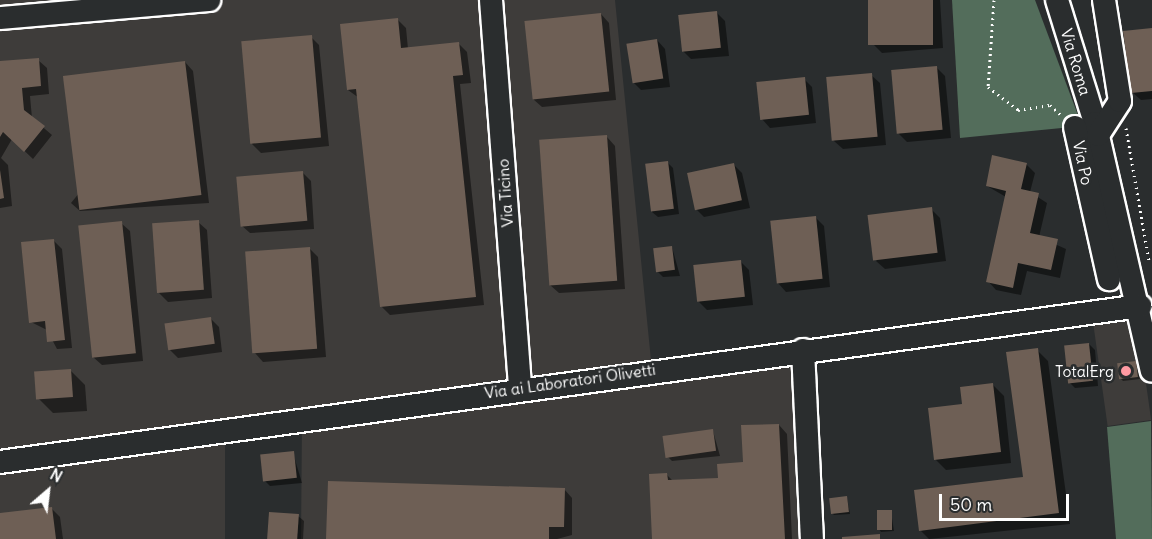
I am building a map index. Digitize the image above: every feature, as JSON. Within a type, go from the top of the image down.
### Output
[{"type":"street","points":[[0,18],[209,0]]},
{"type":"street","name":"Via Ticino","points":[[491,0],[520,387]]},
{"type":"street","name":"Via Roma","points":[[1057,0],[1089,128]]},
{"type":"street","points":[[1104,0],[1120,101],[1089,128],[1110,179],[1140,306],[1152,371]]},
{"type":"street","name":"Via Po","points":[[1089,128],[1088,188],[1109,279]]},
{"type":"street","points":[[1088,188],[1110,179]]},
{"type":"street","name":"Via ai Laboratori Olivetti","points":[[0,462],[520,387],[1140,306]]},
{"type":"street","points":[[803,350],[812,539]]},
{"type":"path","name":"Via Po","points":[[994,0],[988,87],[1018,110],[1050,105],[1089,128]]},
{"type":"shaded area","points":[[0,0],[615,0],[652,370],[803,350],[812,539],[301,539],[302,419],[225,430],[225,539],[0,539]]},
{"type":"shaded area","points":[[1136,312],[1151,420],[1108,426],[1092,318]]},
{"type":"green space","points":[[952,0],[1035,0],[1082,126],[960,138]]},
{"type":"green space","points":[[1151,421],[1152,539],[1116,539],[1107,427]]},
{"type":"building","points":[[868,0],[933,0],[933,45],[868,45]]},
{"type":"building","points":[[717,11],[721,48],[682,52],[678,15]]},
{"type":"building","points":[[601,13],[609,92],[533,100],[524,21]]},
{"type":"building","points":[[398,18],[401,48],[459,42],[463,75],[453,76],[476,297],[380,307],[356,89],[347,90],[340,24]]},
{"type":"building","points":[[1152,28],[1152,91],[1131,93],[1123,31]]},
{"type":"building","points":[[312,35],[321,138],[250,144],[241,41]]},
{"type":"building","points":[[657,39],[663,79],[633,83],[626,44]]},
{"type":"building","points":[[39,58],[41,86],[22,88],[24,110],[45,126],[24,152],[3,132],[0,137],[0,61]]},
{"type":"building","points":[[185,61],[201,195],[79,210],[63,76]]},
{"type":"building","points":[[937,66],[943,130],[897,134],[891,70]]},
{"type":"building","points":[[872,73],[878,137],[832,141],[826,77]]},
{"type":"building","points":[[805,77],[809,115],[760,120],[756,82]]},
{"type":"building","points":[[607,135],[617,281],[549,285],[539,140]]},
{"type":"building","points":[[992,155],[1027,163],[1021,189],[1039,193],[1030,233],[1058,239],[1051,270],[1018,263],[1013,288],[986,282],[1006,191],[986,186]]},
{"type":"building","points":[[668,161],[674,209],[651,211],[645,164]]},
{"type":"building","points":[[734,163],[742,200],[695,210],[687,173]]},
{"type":"building","points":[[0,170],[4,198],[0,199]]},
{"type":"building","points":[[303,171],[307,221],[241,227],[236,177]]},
{"type":"building","points":[[932,207],[938,253],[873,261],[867,215]]},
{"type":"building","points":[[816,216],[823,279],[777,283],[770,221]]},
{"type":"building","points":[[199,220],[204,290],[157,293],[152,223]]},
{"type":"building","points":[[122,221],[136,353],[92,358],[78,226]]},
{"type":"building","points":[[54,239],[65,340],[47,342],[45,321],[29,323],[21,242]]},
{"type":"building","points":[[672,246],[675,270],[656,272],[653,248]]},
{"type":"building","points":[[310,247],[317,349],[252,353],[245,252]]},
{"type":"building","points":[[741,260],[745,297],[697,302],[693,265]]},
{"type":"building","points":[[211,317],[215,344],[168,350],[164,324]]},
{"type":"building","points":[[1089,343],[1093,381],[1068,383],[1064,346]]},
{"type":"building","points":[[1038,348],[1059,513],[919,531],[914,490],[1023,477],[1006,352]]},
{"type":"building","points":[[1136,361],[1138,377],[1119,379],[1117,363]]},
{"type":"building","points":[[71,369],[73,397],[36,400],[34,372]]},
{"type":"building","points":[[993,383],[1001,452],[934,460],[928,408],[962,404],[960,387]]},
{"type":"building","points":[[779,424],[785,539],[652,539],[649,474],[667,473],[668,480],[718,478],[717,464],[743,462],[741,425]]},
{"type":"building","points":[[713,429],[716,451],[666,458],[662,436]]},
{"type":"building","points":[[294,451],[297,478],[263,481],[260,455]]},
{"type":"building","points":[[328,481],[565,488],[564,527],[549,527],[549,539],[326,539]]},
{"type":"building","points":[[847,496],[849,512],[831,514],[829,498]]},
{"type":"building","points":[[52,507],[56,539],[0,539],[0,513]]},
{"type":"building","points":[[877,510],[892,510],[892,530],[877,530]]},
{"type":"building","points":[[269,512],[299,514],[297,539],[267,539]]},
{"type":"building","points":[[880,534],[880,539],[842,539],[842,537]]},
{"type":"place","name":"TotalErg","points":[[1126,371]]}]
